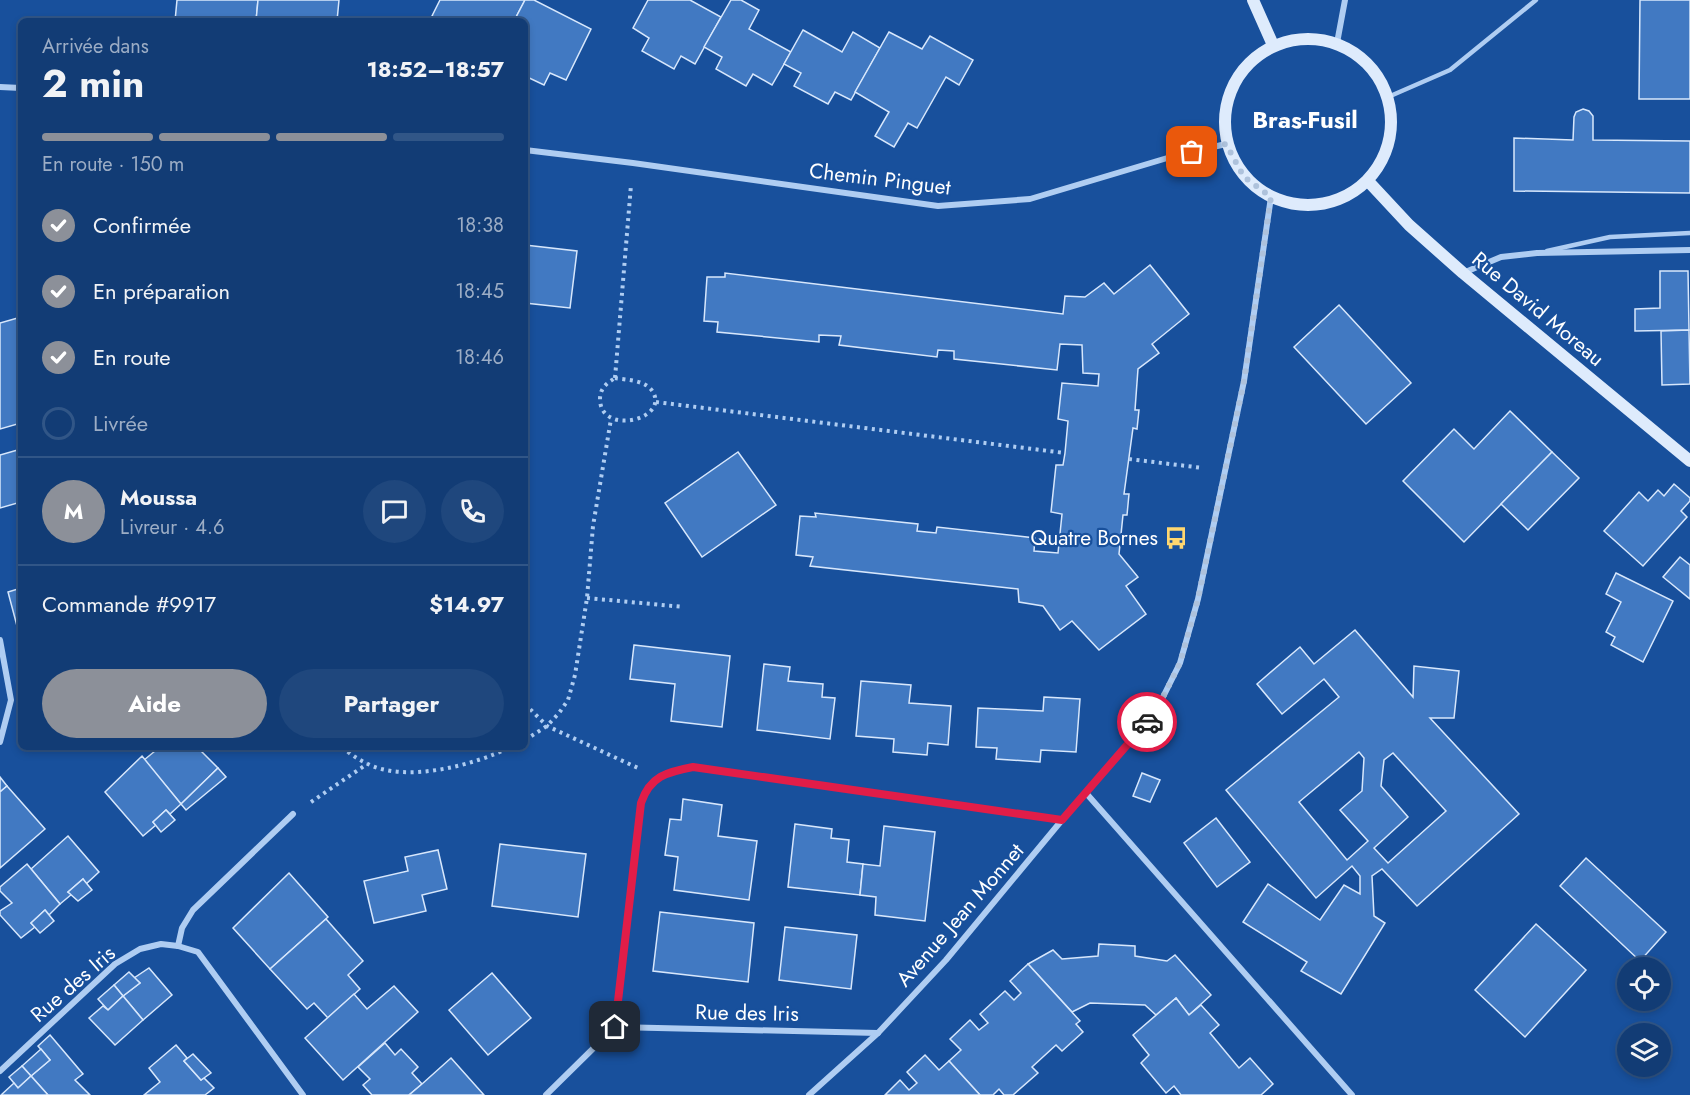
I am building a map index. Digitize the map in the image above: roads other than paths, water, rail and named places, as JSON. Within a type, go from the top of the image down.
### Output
[{"type":"street","points":[[1253,0],[1274,45]]},
{"type":"street","points":[[1337,43],[1345,0]]},
{"type":"street","points":[[1309,38],[1337,43],[1368,63],[1388,97],[1392,122],[1385,155],[1368,181],[1337,200],[1308,206],[1271,197],[1244,177],[1226,144],[1224,120],[1230,88],[1249,61],[1274,45],[1309,38]]},
{"type":"street","points":[[0,87],[18,88]]},
{"type":"street","name":"Chemin Pinguet","points":[[528,150],[938,206],[1030,199],[1174,156],[1226,144]]},
{"type":"street","name":"Rue David Moreau","points":[[1368,181],[1409,225],[1463,273],[1690,461]]},
{"type":"street","name":"Avenue Jean Monnet","points":[[809,1095],[878,1033],[946,960],[1062,820],[1155,713],[1180,663],[1198,599],[1244,381],[1271,197]]},
{"type":"street","points":[[1463,273],[1501,257],[1537,253],[1690,250]]},
{"type":"street","points":[[0,640],[10,700],[0,742]]},
{"type":"street","points":[[546,1095],[615,1027],[641,803],[646,789],[658,777],[675,770],[693,767],[1062,820]]},
{"type":"street","points":[[1086,794],[1352,1095]]},
{"type":"street","points":[[178,946],[182,928],[193,910],[293,814]]},
{"type":"street","name":"Rue des Iris","points":[[0,1071],[115,964],[140,949],[161,944],[198,952],[303,1095]]},
{"type":"street","name":"Rue des Iris","points":[[615,1027],[878,1033]]},
{"type":"lane","points":[[1388,97],[1450,70],[1536,0]]},
{"type":"lane","points":[[1537,253],[1610,237],[1690,233]]},
{"type":"place","name":"Quatre Bornes","points":[[1176,538]]},
{"type":"district","name":"Bras-Fusil","points":[[1305,120]]}]
